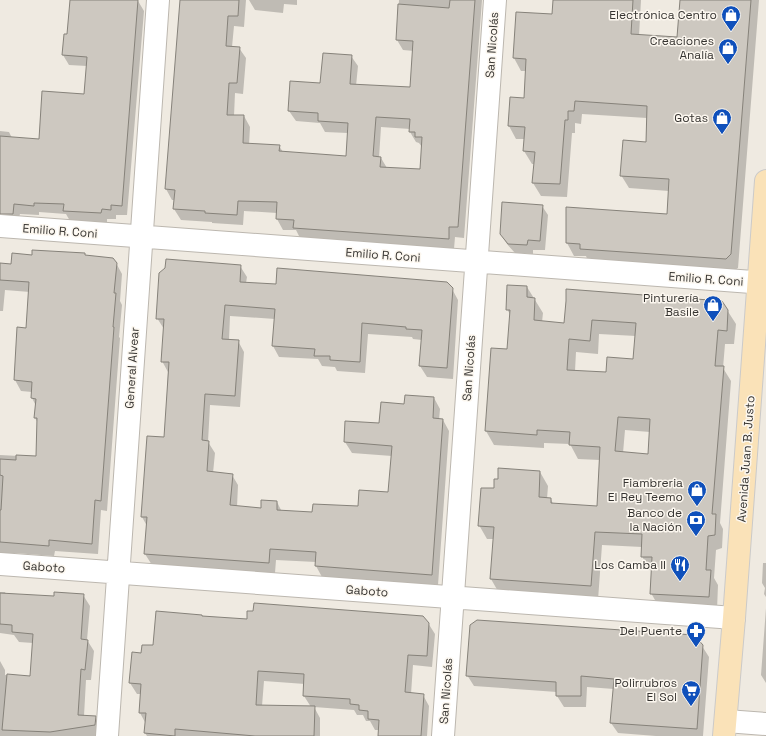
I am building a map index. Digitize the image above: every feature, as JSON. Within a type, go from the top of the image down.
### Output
[{"type":"main road","name":"Avenida Juan B. Justo","points":[[725,728],[762,283],[766,181]]},
{"type":"street","name":"General Alvear","points":[[107,736],[158,0]]},
{"type":"street","name":"San Nicolás","points":[[443,736],[496,0]]},
{"type":"street","name":"Emilio R. Coni","points":[[0,226],[762,283]]},
{"type":"street","name":"Gaboto","points":[[0,564],[734,618]]},
{"type":"street","points":[[725,728],[766,724]]},
{"type":"building","points":[[70,0],[138,0],[122,206],[111,205],[111,210],[102,209],[101,213],[63,211],[64,204],[34,203],[34,206],[14,204],[13,214],[0,214],[0,136],[39,139],[42,91],[84,94],[87,57],[62,55],[64,34],[67,34]]},
{"type":"building","points":[[180,0],[239,0],[238,16],[228,16],[226,46],[240,47],[237,83],[229,83],[227,115],[244,115],[243,143],[280,145],[279,151],[346,156],[348,123],[318,121],[318,113],[288,111],[290,81],[320,83],[323,53],[352,55],[350,84],[410,87],[413,41],[396,40],[398,4],[449,8],[450,0],[475,0],[458,227],[449,227],[449,239],[293,228],[294,220],[276,219],[277,202],[238,201],[237,215],[173,209],[175,190],[165,189]],"holes":[[[376,117],[410,119],[409,132],[415,132],[415,137],[422,137],[420,169],[380,167],[381,157],[373,156]]]},
{"type":"building","points":[[553,0],[633,0],[631,34],[677,37],[680,0],[751,0],[731,254],[726,259],[580,249],[580,244],[566,243],[566,207],[667,214],[669,179],[620,176],[623,140],[646,142],[647,106],[575,101],[574,111],[568,111],[568,120],[565,120],[560,184],[532,183],[535,152],[523,151],[525,127],[508,126],[510,97],[524,98],[526,59],[513,58],[516,12],[552,14]]},
{"type":"building","points":[[502,202],[543,205],[540,241],[528,240],[527,245],[508,244],[500,234]]},
{"type":"building","points":[[32,250],[85,253],[85,255],[113,258],[117,263],[114,293],[116,293],[114,327],[101,501],[95,500],[92,544],[49,540],[49,546],[0,542],[0,510],[3,476],[0,475],[0,459],[16,460],[16,455],[36,456],[37,418],[34,418],[36,399],[31,398],[32,382],[14,380],[17,327],[26,328],[29,282],[0,280],[0,263],[11,264],[12,253],[32,255]]},
{"type":"building","points":[[166,259],[241,265],[240,282],[276,284],[277,268],[447,282],[453,288],[447,368],[419,366],[422,330],[362,323],[360,362],[330,360],[330,356],[314,356],[315,349],[272,346],[275,309],[225,305],[222,339],[239,340],[235,396],[205,394],[202,440],[209,441],[207,471],[233,474],[230,505],[261,508],[261,500],[277,501],[277,510],[312,512],[313,504],[358,506],[359,490],[388,492],[392,446],[344,442],[345,421],[379,423],[381,402],[404,404],[405,395],[434,397],[433,418],[443,419],[432,575],[315,566],[316,552],[270,549],[269,563],[144,554],[147,517],[141,517],[147,436],[164,437],[169,362],[161,362],[164,319],[156,319],[159,273],[165,268]]},
{"type":"building","points":[[507,285],[527,286],[527,297],[535,298],[534,320],[564,323],[566,289],[722,301],[728,310],[727,331],[718,330],[715,366],[724,366],[712,514],[716,514],[715,535],[708,536],[706,570],[711,570],[709,597],[650,594],[652,557],[641,557],[642,534],[595,532],[591,586],[490,579],[494,527],[478,526],[481,488],[494,488],[494,479],[498,479],[498,468],[540,471],[539,497],[551,498],[551,503],[597,506],[600,447],[569,445],[570,432],[537,430],[537,435],[485,431],[491,348],[507,349],[510,310],[506,310]],"holes":[[[592,320],[636,323],[633,359],[607,357],[606,372],[567,370],[569,339],[590,341]],[[618,417],[650,419],[648,454],[615,451]]]},
{"type":"building","points":[[54,592],[84,594],[81,639],[88,640],[85,670],[81,669],[78,715],[96,716],[95,725],[50,732],[2,730],[7,674],[30,676],[33,634],[12,632],[12,625],[0,624],[0,593],[54,596]]},
{"type":"building","points":[[254,603],[423,616],[429,623],[427,656],[408,655],[405,692],[424,694],[421,736],[378,736],[379,720],[368,719],[368,711],[359,710],[359,705],[350,704],[350,699],[303,696],[304,674],[258,671],[256,705],[315,706],[314,736],[255,736],[175,729],[175,736],[144,733],[146,713],[139,713],[141,684],[129,683],[132,652],[141,653],[142,645],[153,645],[156,611],[247,619],[247,611],[253,611]]},
{"type":"building","points":[[477,620],[694,635],[703,645],[697,729],[610,723],[614,679],[581,676],[581,696],[556,696],[556,682],[466,676],[470,625]]},
{"type":"place","name":"Electrónica Centro","points":[[731,32]]},
{"type":"place","name":"Creaciones Analía","points":[[728,65]]},
{"type":"place","name":"Gotas","points":[[722,135]]},
{"type":"place","name":"Pinturería Basile","points":[[713,322]]},
{"type":"place","name":"Fiambreria El Rey Teemo","points":[[697,507]]},
{"type":"place","name":"Banco de la Nación","points":[[696,537]]},
{"type":"place","name":"Los Camba II","points":[[680,582]]},
{"type":"place","name":"Del Puente","points":[[696,648]]},
{"type":"place","name":"Polirrubros El Sol","points":[[691,707]]}]
